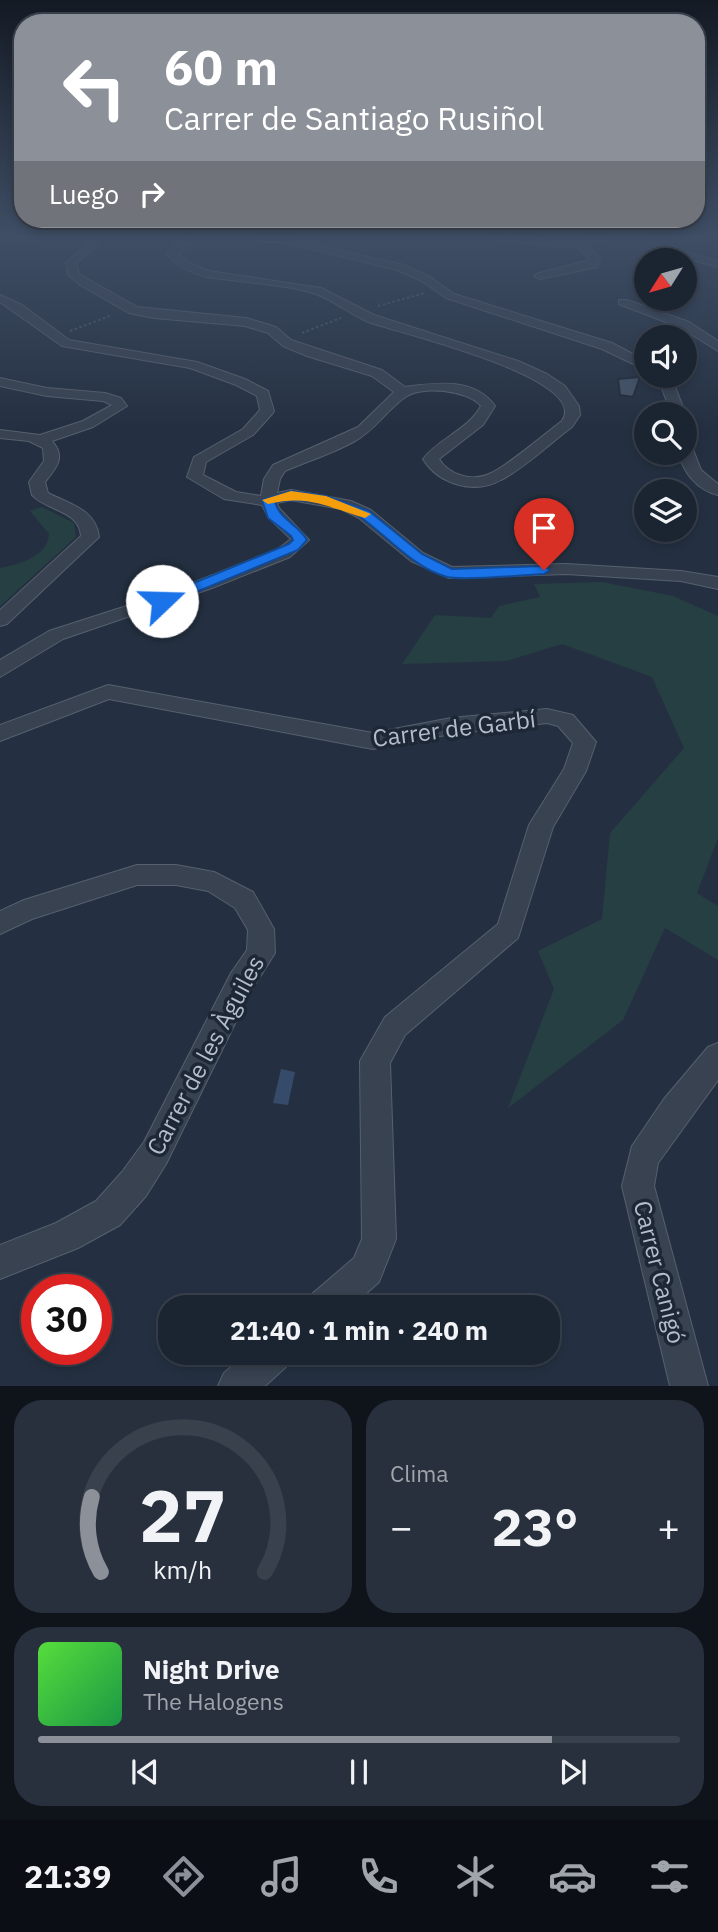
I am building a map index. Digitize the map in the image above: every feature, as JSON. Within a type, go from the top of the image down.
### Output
[{"type":"street","points":[[4,301],[53,338],[66,343],[215,371],[245,382],[263,394],[267,411],[248,432],[199,460],[195,477],[208,486],[248,503],[291,495],[345,505],[365,514],[417,556],[449,573],[566,569],[685,577],[718,583]]},
{"type":"street","points":[[117,301],[130,308],[154,314],[246,321],[272,330],[284,341],[312,353],[377,373],[393,383],[402,393]]},
{"type":"street","points":[[0,670],[19,654],[49,636],[162,601],[284,553],[300,540],[297,534],[272,515],[268,500],[272,478],[279,468],[363,430],[402,393],[426,388],[450,388],[470,391],[484,398],[488,406],[485,415],[438,449],[431,459],[444,475],[461,481],[481,482],[494,478],[567,424],[573,415],[572,406],[560,389],[542,377],[513,364],[357,312],[336,301]]},
{"type":"street","points":[[464,301],[607,345],[634,360]]},
{"type":"street","points":[[623,302],[685,325],[718,347]]},
{"type":"street","points":[[0,382],[47,392],[105,397],[116,401],[120,406],[88,425],[40,440]]},
{"type":"street","points":[[0,434],[19,434],[40,440],[53,452],[53,460],[37,482],[40,495],[86,519],[90,528],[90,537],[0,620]]},
{"type":"street","points":[[689,465],[695,475],[718,490]]},
{"type":"street","points":[[685,577],[718,594]]},
{"type":"street","name":"Carrer de Garbí","points":[[0,733],[107,692],[373,741],[451,726],[547,716],[565,720],[585,742],[575,771],[541,825],[509,930],[395,1026],[375,1062],[379,1239],[367,1270],[339,1295]]},
{"type":"street","name":"Carrer de les Àguiles","points":[[0,923],[24,911],[137,875],[176,875],[214,882],[244,900],[261,929],[261,953],[241,982],[155,1153],[134,1184],[108,1213],[66,1236],[0,1262]]},
{"type":"street","name":"Carrer Canigó","points":[[689,1386],[638,1186],[643,1157],[675,1110],[718,1057]]},
{"type":"street","points":[[237,1386],[261,1365]]},
{"type":"path","points":[[284,341],[357,312],[397,301]]},
{"type":"path","points":[[53,338],[130,308]]},
{"type":"green space","points":[[42,507],[74,523],[76,537],[0,606],[0,568],[31,558],[43,549],[47,542],[49,534],[30,511]]},
{"type":"green space","points":[[602,582],[673,596],[718,616],[718,838],[697,893],[718,906],[718,960],[665,928],[623,1020],[508,1108],[554,989],[538,951],[602,919],[610,833],[684,748],[652,677],[562,644],[506,661],[402,664],[435,615],[491,618],[499,606],[540,597],[534,584]]},
{"type":"water","points":[[281,1069],[295,1072],[288,1105],[273,1103]]},
{"type":"building","points":[[634,378],[634,388],[636,388],[633,397],[620,395],[618,379]]},
{"type":"slow traffic","points":[[268,500],[291,495],[322,499],[365,514]]},
{"type":"route","points":[[162,601],[284,553],[293,547],[300,540],[297,534],[272,515],[268,500],[291,495],[322,499],[365,514],[417,556],[449,573],[544,570]]}]
